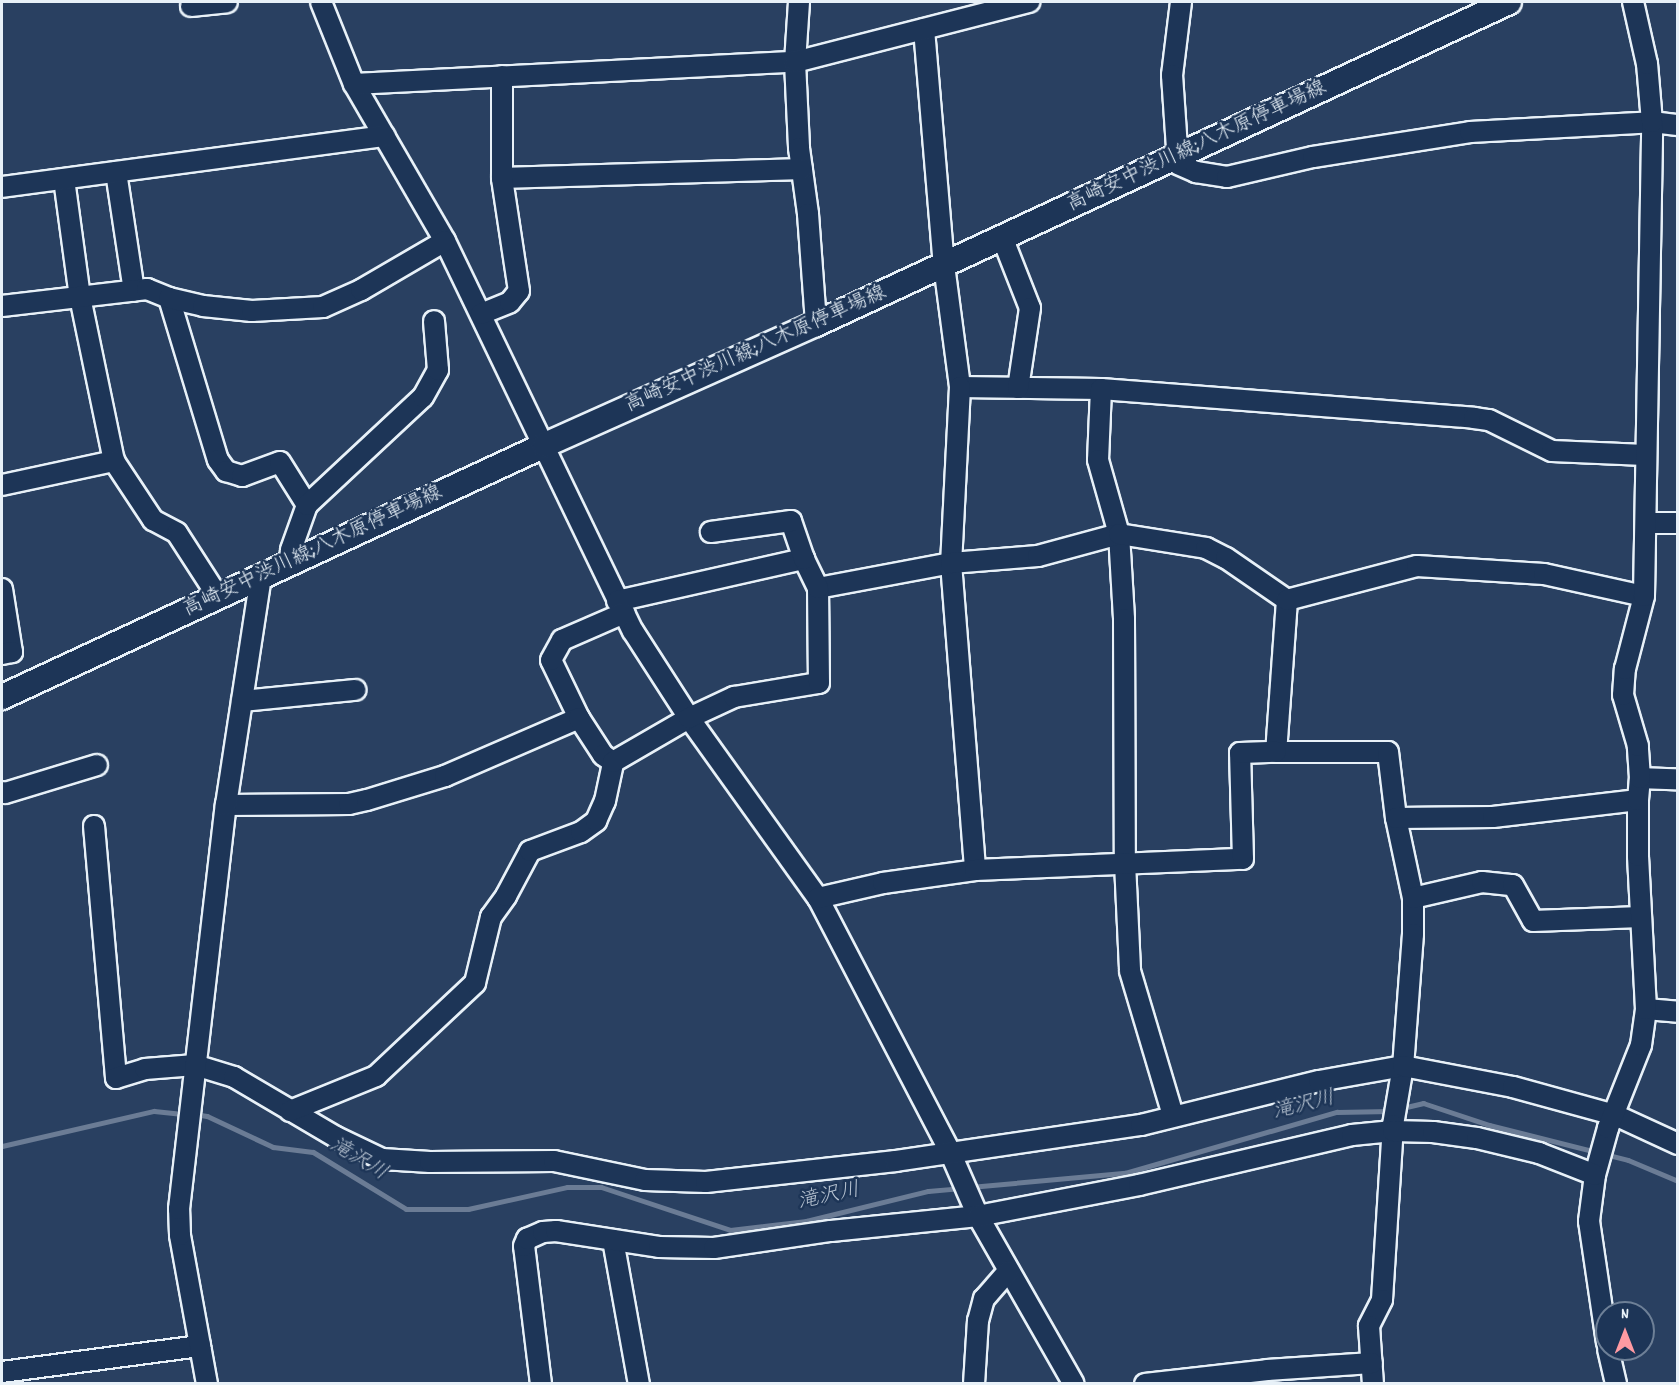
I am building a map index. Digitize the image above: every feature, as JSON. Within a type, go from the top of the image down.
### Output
[{"type":"main road","name":"高崎安中渋川線;八木原停車場線","points":[[2,697],[261,575],[816,324],[1509,2]]},
{"type":"street","points":[[191,6],[226,2]]},
{"type":"street","points":[[321,2],[354,84],[445,241],[621,607],[689,718],[818,898],[950,1152],[978,1216],[1074,1383]]},
{"type":"street","points":[[799,2],[795,63],[816,324]]},
{"type":"street","points":[[354,84],[795,63],[1029,2]]},
{"type":"street","points":[[1181,2],[1172,75],[1178,164],[1196,172],[1227,177],[1256,172],[1290,161],[1470,132],[1652,122],[1677,125]]},
{"type":"street","points":[[1601,1301],[1590,1221],[1596,1170],[1611,1121],[1641,1045],[1646,1009],[1641,917],[1638,746],[1623,695],[1625,669],[1644,596],[1652,122],[1647,64],[1633,2]]},
{"type":"street","points":[[924,29],[944,265],[960,387],[951,563],[975,870]]},
{"type":"street","points":[[481,314],[510,303],[519,291],[502,178],[502,76]]},
{"type":"street","points":[[2,187],[385,136]]},
{"type":"street","points":[[502,178],[802,169]]},
{"type":"street","points":[[116,172],[134,291]]},
{"type":"street","points":[[64,179],[80,297],[114,460],[153,520],[177,533],[218,595]]},
{"type":"street","points":[[1002,237],[1030,308],[1018,388]]},
{"type":"street","points":[[2,306],[147,289],[169,298],[203,306],[252,311],[323,308],[361,290],[445,241]]},
{"type":"street","points":[[169,298],[218,460],[226,471],[242,476],[280,462],[307,505]]},
{"type":"street","points":[[290,562],[291,550],[307,505],[423,398],[438,370],[434,321]]},
{"type":"street","points":[[960,387],[1101,389],[1474,418],[1489,420],[1552,451],[1573,454],[1645,455]]},
{"type":"street","points":[[1101,389],[1098,460],[1119,534],[1125,654],[1125,863],[1130,971],[1173,1115]]},
{"type":"street","points":[[2,485],[114,460]]},
{"type":"street","points":[[290,1110],[376,1076],[475,983],[491,917],[506,896],[530,851],[581,832],[596,821],[605,801],[613,762],[689,718],[734,697],[819,683],[818,588],[804,559],[791,520],[711,532]]},
{"type":"street","points":[[1646,523],[1677,523]]},
{"type":"street","points":[[818,588],[951,563],[1038,556],[1119,534],[1206,548],[1226,558],[1287,600],[1417,566],[1544,574],[1644,596]]},
{"type":"street","points":[[613,762],[603,755],[579,718],[551,660],[562,640],[621,607],[804,559]]},
{"type":"street","points":[[207,1383],[180,1235],[179,1209],[226,805],[261,575]]},
{"type":"street","points":[[2,589],[12,652],[2,654]]},
{"type":"street","points":[[1276,752],[1287,600]]},
{"type":"street","points":[[242,701],[356,690]]},
{"type":"street","points":[[226,805],[349,804],[367,800],[445,776],[579,718]]},
{"type":"street","points":[[818,898],[883,883],[975,870],[1243,859],[1240,753],[1388,752],[1396,818],[1413,898],[1413,934],[1403,1066],[1393,1128],[1382,1300],[1369,1326],[1373,1383]]},
{"type":"street","points":[[2,792],[97,765]]},
{"type":"street","points":[[1640,778],[1677,779]]},
{"type":"street","points":[[1396,818],[1492,817],[1638,800]]},
{"type":"street","points":[[94,826],[116,1078],[144,1069],[195,1065],[234,1077],[336,1137],[382,1159],[430,1162],[554,1161],[645,1180],[706,1182],[950,1152],[1141,1125],[1173,1115],[1344,1075],[1403,1066],[1513,1087],[1677,1144]]},
{"type":"street","points":[[1413,898],[1482,882],[1513,885],[1533,921],[1641,917]]},
{"type":"street","points":[[1646,1009],[1677,1012]]},
{"type":"street","points":[[541,1383],[524,1246],[527,1239],[537,1233],[556,1231],[659,1247],[714,1248],[831,1231],[978,1216],[1139,1185],[1352,1135],[1393,1128],[1477,1138],[1596,1170]]},
{"type":"street","points":[[613,1240],[639,1383]]},
{"type":"street","points":[[974,1383],[978,1321],[984,1299],[1008,1271]]},
{"type":"street","points":[[2,1372],[200,1346]]},
{"type":"street","points":[[1611,1361],[1616,1383]]},
{"type":"street","points":[[1145,1383],[1267,1370],[1372,1363]]},
{"type":"waterway","name":"滝沢川","points":[[1402,1108],[1423,1103],[1489,1125],[1628,1160],[1678,1181]]},
{"type":"waterway","name":"滝沢川","points":[[2,1146],[154,1111],[185,1114]]},
{"type":"waterway","name":"滝沢川","points":[[970,1187],[1125,1173],[1337,1112],[1390,1111]]},
{"type":"waterway","name":"滝沢川","points":[[194,1114],[207,1116],[273,1147],[313,1152],[406,1209],[468,1209],[567,1187],[601,1187],[730,1230],[806,1221],[928,1191],[961,1188]]}]
